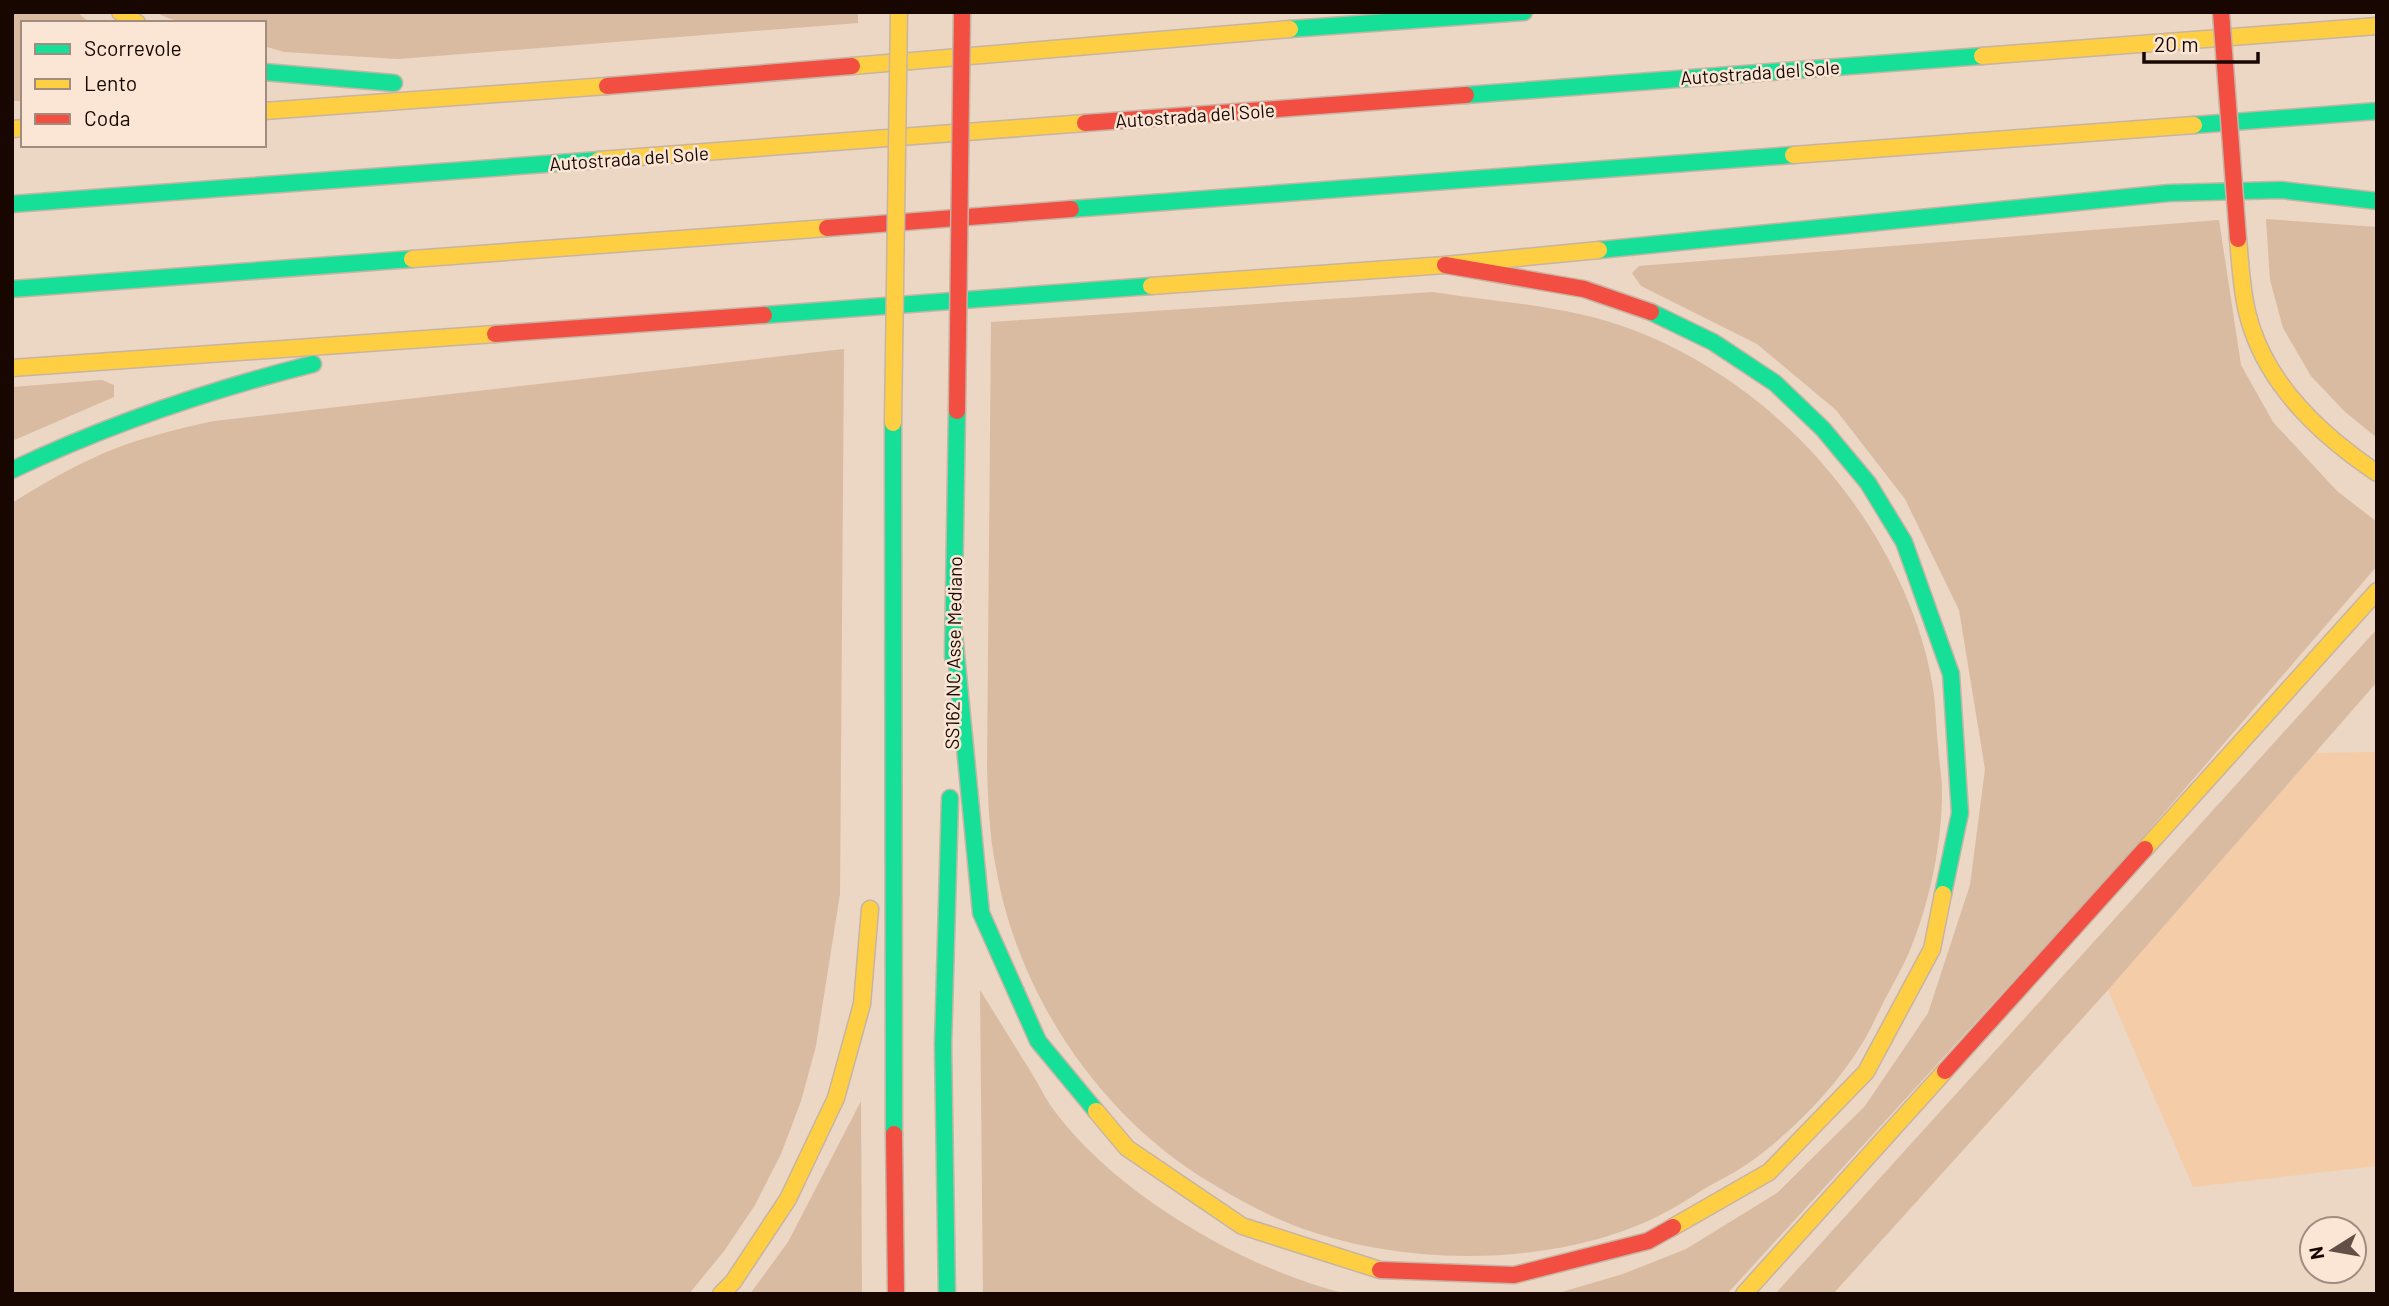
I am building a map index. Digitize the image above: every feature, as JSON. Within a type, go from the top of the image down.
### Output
[{"type":"main road","points":[[896,1294],[892,1038],[893,423],[899,12]]},
{"type":"main road","name":"SS162 NC Asse Mediano","points":[[947,1294],[943,1045],[954,633],[962,12]]},
{"type":"main road","points":[[1417,19],[1444,12]]},
{"type":"main road","points":[[266,111],[508,94],[1524,12]]},
{"type":"main road","points":[[2221,12],[2245,304],[2260,349],[2286,390],[2322,432],[2377,472]]},
{"type":"main road","name":"Autostrada del Sole","points":[[12,204],[2377,26]]},
{"type":"main road","points":[[266,72],[508,94]]},
{"type":"main road","points":[[12,289],[2377,111]]},
{"type":"main road","points":[[12,368],[1445,265],[2169,193],[2281,190],[2377,201]]},
{"type":"main road","points":[[954,633],[981,914],[1038,1041],[1127,1148],[1242,1226],[1374,1270],[1514,1275],[1648,1241],[1769,1172],[1866,1072],[1931,949],[1960,813],[1951,674],[1904,542],[1868,483],[1823,429],[1775,383],[1713,342],[1646,309],[1584,289],[1445,265]]},
{"type":"main road","points":[[12,470],[65,444],[189,398],[306,366],[418,340]]},
{"type":"main road","points":[[1744,1294],[2377,591]]},
{"type":"main road","points":[[877,825],[894,632]]},
{"type":"main road","points":[[721,1294],[733,1282],[788,1199],[836,1098],[862,1004],[871,894]]},
{"type":"shaded area","points":[[12,12],[77,12],[88,21],[21,21],[21,101],[12,101]]},
{"type":"shaded area","points":[[156,12],[858,12],[858,23],[398,59],[284,52],[266,47],[266,21],[180,21]]},
{"type":"shaded area","points":[[2266,219],[2377,227],[2377,438],[2344,411],[2311,376],[2283,328],[2270,280]]},
{"type":"shaded area","points":[[2219,220],[2241,365],[2273,422],[2337,491],[2377,522],[2377,566],[2113,872],[1727,1294],[1555,1294],[1623,1274],[1686,1249],[1777,1193],[1865,1106],[1928,1013],[1970,885],[1985,769],[1959,610],[1905,499],[1836,410],[1757,344],[1641,286],[1632,273],[1639,266]]},
{"type":"shaded area","points":[[1433,292],[1561,310],[1636,331],[1670,346],[1735,384],[1792,432],[1842,487],[1864,518],[1908,600],[1929,666],[1942,786],[1937,852],[1917,932],[1866,1037],[1840,1075],[1814,1106],[1753,1160],[1664,1213],[1623,1231],[1577,1244],[1530,1252],[1480,1256],[1431,1255],[1382,1249],[1336,1239],[1293,1225],[1261,1211],[1211,1183],[1171,1156],[1134,1124],[1100,1088],[1070,1048],[1044,1006],[1023,962],[1007,915],[996,868],[988,804],[991,322]]},
{"type":"shaded area","points":[[844,349],[840,894],[816,1046],[801,1101],[781,1154],[755,1205],[724,1251],[689,1294],[12,1294],[12,503],[57,476],[104,453],[144,438],[214,421]]},
{"type":"shaded area","points":[[102,380],[114,385],[114,397],[12,441],[12,387]]},
{"type":"shaded area","points":[[2377,629],[2377,682],[2108,990],[1833,1294],[1775,1294]]},
{"type":"shaded area","points":[[2377,752],[2377,1166],[2193,1187],[2108,990],[2315,753]]},
{"type":"shaded area","points":[[980,990],[1056,1113],[1083,1144],[1114,1173],[1149,1201],[1227,1248],[1268,1267],[1347,1294],[983,1294]]},
{"type":"shaded area","points":[[861,1101],[862,1294],[750,1294],[788,1242]]},
{"type":"traffic: fast","points":[[1290,29],[1524,12]]},
{"type":"traffic: fast","points":[[1466,95],[1982,56]]},
{"type":"traffic: fast","points":[[266,72],[394,83]]},
{"type":"traffic: fast","points":[[2194,125],[2377,111]]},
{"type":"traffic: fast","points":[[1071,209],[1793,155]]},
{"type":"traffic: fast","points":[[12,204],[599,160]]},
{"type":"traffic: fast","points":[[1599,250],[2169,193],[2281,190],[2377,201]]},
{"type":"traffic: fast","points":[[12,289],[412,259]]},
{"type":"traffic: fast","points":[[764,315],[1151,286]]},
{"type":"traffic: fast","points":[[1651,312],[1713,342],[1775,383],[1823,429],[1868,483],[1904,542],[1951,674],[1960,813],[1943,894]]},
{"type":"traffic: fast","points":[[12,470],[85,438],[160,410],[313,364]]},
{"type":"traffic: fast","points":[[953,657],[957,411]]},
{"type":"traffic: fast","points":[[893,423],[894,1134]]},
{"type":"traffic: fast","points":[[954,633],[981,913],[1038,1041],[1096,1111]]},
{"type":"traffic: fast","points":[[947,1294],[943,1045],[950,798]]},
{"type":"traffic: slow","points":[[120,12],[134,21]]},
{"type":"traffic: slow","points":[[893,423],[899,12]]},
{"type":"traffic: slow","points":[[1982,56],[2377,26]]},
{"type":"traffic: slow","points":[[852,66],[1290,29]]},
{"type":"traffic: slow","points":[[266,111],[607,86]]},
{"type":"traffic: slow","points":[[599,160],[1085,123]]},
{"type":"traffic: slow","points":[[1793,155],[2194,125]]},
{"type":"traffic: slow","points":[[12,129],[21,128]]},
{"type":"traffic: slow","points":[[412,259],[827,228]]},
{"type":"traffic: slow","points":[[2238,239],[2246,307],[2261,352],[2273,373],[2302,411],[2338,444],[2377,473]]},
{"type":"traffic: slow","points":[[1151,286],[1445,265],[1599,250]]},
{"type":"traffic: slow","points":[[12,368],[495,334]]},
{"type":"traffic: slow","points":[[2145,849],[2377,591]]},
{"type":"traffic: slow","points":[[1673,1227],[1769,1172],[1866,1072],[1932,949],[1943,894]]},
{"type":"traffic: slow","points":[[721,1294],[733,1282],[788,1199],[836,1098],[862,1004],[870,909]]},
{"type":"traffic: slow","points":[[1744,1294],[1945,1071]]},
{"type":"traffic: slow","points":[[1096,1111],[1127,1148],[1242,1226],[1380,1270]]},
{"type":"traffic: jam","points":[[957,411],[962,12]]},
{"type":"traffic: jam","points":[[2221,12],[2238,239]]},
{"type":"traffic: jam","points":[[607,86],[852,66]]},
{"type":"traffic: jam","points":[[1085,123],[1466,95]]},
{"type":"traffic: jam","points":[[827,228],[1071,209]]},
{"type":"traffic: jam","points":[[1445,265],[1584,289],[1651,312]]},
{"type":"traffic: jam","points":[[495,334],[764,315]]},
{"type":"traffic: jam","points":[[1945,1071],[2145,849]]},
{"type":"traffic: jam","points":[[894,1134],[896,1294]]},
{"type":"traffic: jam","points":[[1380,1270],[1514,1275],[1648,1241],[1673,1227]]}]
